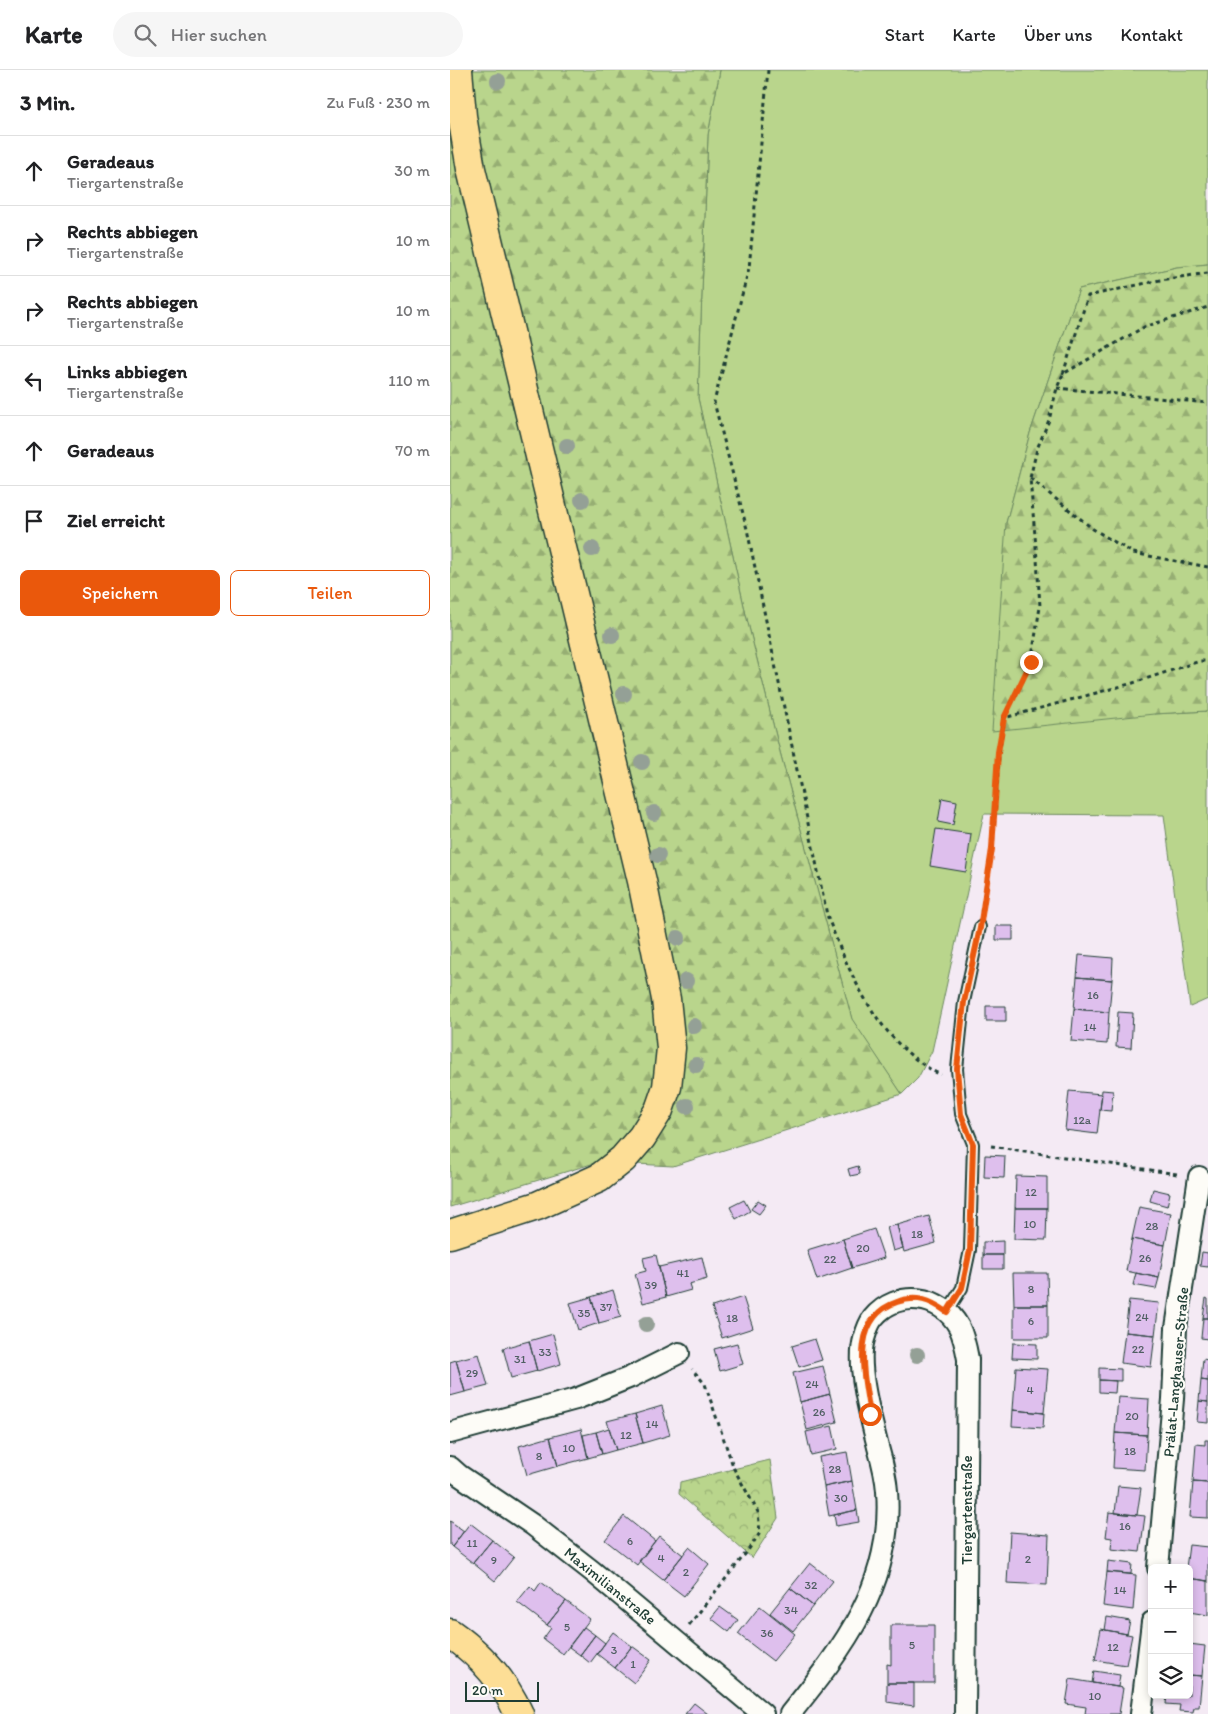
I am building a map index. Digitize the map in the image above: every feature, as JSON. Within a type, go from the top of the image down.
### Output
[{"type":"main road","points":[[450,1234],[537,1206],[599,1178],[623,1159],[642,1137],[659,1110],[667,1087],[671,1048],[666,1000],[642,881],[471,169],[462,116],[458,70]]},
{"type":"main road","points":[[450,1633],[467,1645],[492,1670],[519,1714]]},
{"type":"street","name":"Prälat-Langhauser-Straße","points":[[1158,1564],[1172,1409],[1176,1328],[1199,1177]]},
{"type":"street","name":"Tiergartenstraße","points":[[790,1714],[846,1639],[867,1602],[878,1574],[888,1520],[887,1490],[870,1414],[862,1365],[864,1340],[872,1318],[888,1305],[910,1297],[935,1303],[947,1312],[958,1326],[965,1342],[968,1359],[965,1714]]},
{"type":"street","points":[[450,1433],[576,1399],[631,1378],[679,1353]]},
{"type":"street","name":"Maximilianstraße","points":[[450,1467],[459,1476],[533,1525],[592,1571],[764,1714]]},
{"type":"street","points":[[1140,1714],[1148,1653]]},
{"type":"lane","points":[[947,1312],[962,1288],[970,1250],[973,1144],[961,1114],[957,1069],[964,1002],[980,928]]},
{"type":"path","points":[[768,70],[750,268],[714,402],[747,529],[827,915],[840,949],[872,1012],[893,1038],[915,1058],[936,1073],[958,1084]]},
{"type":"path","points":[[980,928],[992,849],[998,752],[1004,718],[1031,662],[1040,607],[1030,478],[1037,449],[1049,420],[1057,388],[1088,296],[1160,280],[1208,273]]},
{"type":"path","points":[[1063,374],[1144,327],[1208,307]]},
{"type":"path","points":[[1057,388],[1208,403]]},
{"type":"path","points":[[1030,478],[1093,529],[1134,553],[1208,568]]},
{"type":"path","points":[[1004,718],[1133,683],[1200,661],[1208,661]]},
{"type":"path","points":[[973,1144],[1199,1177]]},
{"type":"path","points":[[676,1641],[760,1533],[758,1512],[734,1469],[705,1384],[679,1353]]},
{"type":"green space","points":[[450,70],[720,70],[708,135],[698,398],[746,615],[780,752],[852,1019],[902,1094],[673,1166],[598,1162],[450,1207]]},
{"type":"green space","points":[[720,70],[1208,70],[1208,264],[1177,267],[1079,289],[1030,433],[1006,523],[1154,714],[1208,711],[1208,999],[1190,1007],[1164,815],[984,814],[932,1051],[918,1078],[902,1094],[852,1020],[780,752],[746,615],[698,398],[708,135]]},
{"type":"green space","points":[[1208,264],[1208,711],[1154,714],[992,731],[1006,523],[1030,433],[1079,289],[1177,267]]},
{"type":"green space","points":[[770,1460],[778,1518],[752,1558],[679,1494],[680,1482]]},
{"type":"building","points":[[942,798],[957,801],[953,825],[938,822]]},
{"type":"building","points":[[936,829],[971,834],[966,872],[930,866]]},
{"type":"building","points":[[996,926],[1013,926],[1013,940],[996,940]]},
{"type":"building","points":[[1079,955],[1113,958],[1112,980],[1077,977]]},
{"type":"building","points":[[1077,977],[1112,980],[1109,1012],[1074,1009]]},
{"type":"building","points":[[986,1006],[1006,1006],[1006,1021],[986,1021]]},
{"type":"building","points":[[1074,1009],[1109,1012],[1107,1044],[1071,1041]]},
{"type":"building","points":[[1118,1012],[1133,1013],[1131,1048],[1116,1047]]},
{"type":"building","points":[[1102,1090],[1113,1091],[1111,1111],[1100,1110]]},
{"type":"building","points":[[1069,1091],[1102,1094],[1097,1134],[1065,1130]]},
{"type":"building","points":[[985,1155],[1005,1156],[1004,1178],[984,1177]]},
{"type":"building","points":[[858,1166],[860,1174],[850,1176],[848,1169]]},
{"type":"building","points":[[1016,1176],[1047,1177],[1047,1208],[1015,1208]]},
{"type":"building","points":[[1153,1189],[1170,1193],[1167,1206],[1150,1201]]},
{"type":"building","points":[[744,1200],[750,1211],[736,1219],[730,1207]]},
{"type":"building","points":[[758,1200],[766,1205],[759,1214],[751,1209]]},
{"type":"building","points":[[1139,1207],[1171,1213],[1165,1245],[1132,1239]]},
{"type":"building","points":[[1015,1208],[1047,1208],[1046,1240],[1014,1239]]},
{"type":"building","points":[[929,1216],[936,1243],[904,1252],[897,1225]]},
{"type":"building","points":[[897,1225],[903,1248],[893,1251],[887,1227]]},
{"type":"building","points":[[874,1229],[884,1258],[852,1268],[843,1239]]},
{"type":"building","points":[[843,1239],[852,1268],[817,1280],[807,1250]]},
{"type":"building","points":[[1132,1239],[1165,1245],[1159,1278],[1126,1271]]},
{"type":"building","points":[[1003,1241],[1003,1255],[983,1255],[983,1242]]},
{"type":"building","points":[[1202,1252],[1208,1253],[1208,1267],[1200,1266]]},
{"type":"building","points":[[656,1255],[666,1297],[643,1303],[635,1274],[646,1271],[643,1258]]},
{"type":"building","points":[[983,1255],[1003,1255],[1003,1269],[983,1269]]},
{"type":"building","points":[[702,1257],[707,1279],[689,1284],[691,1290],[666,1297],[659,1267]]},
{"type":"building","points":[[1013,1273],[1047,1273],[1048,1305],[1014,1305]]},
{"type":"building","points":[[1136,1273],[1159,1278],[1156,1289],[1133,1285]]},
{"type":"building","points":[[613,1290],[621,1317],[599,1323],[591,1297]]},
{"type":"building","points":[[591,1297],[599,1323],[578,1330],[570,1303]]},
{"type":"building","points":[[743,1297],[753,1328],[722,1338],[712,1307]]},
{"type":"building","points":[[1206,1298],[1208,1299],[1208,1318],[1203,1318]]},
{"type":"building","points":[[1129,1300],[1159,1303],[1155,1335],[1125,1332]]},
{"type":"building","points":[[1014,1305],[1048,1305],[1048,1338],[1014,1338]]},
{"type":"building","points":[[1203,1318],[1208,1318],[1208,1339],[1201,1338]]},
{"type":"building","points":[[1125,1332],[1155,1335],[1151,1367],[1121,1363]]},
{"type":"building","points":[[553,1334],[561,1364],[537,1371],[529,1341]]},
{"type":"building","points":[[815,1339],[822,1360],[799,1367],[792,1346]]},
{"type":"building","points":[[529,1341],[537,1371],[511,1378],[503,1348]]},
{"type":"building","points":[[737,1343],[743,1364],[720,1371],[714,1349]]},
{"type":"building","points":[[1013,1343],[1037,1344],[1037,1359],[1012,1358]]},
{"type":"building","points":[[479,1354],[488,1386],[465,1392],[456,1360]]},
{"type":"building","points":[[1203,1359],[1208,1360],[1208,1381],[1201,1380]]},
{"type":"building","points":[[456,1360],[465,1392],[450,1396],[450,1362]]},
{"type":"building","points":[[823,1366],[830,1394],[800,1402],[793,1373]]},
{"type":"building","points":[[1016,1367],[1048,1369],[1044,1413],[1013,1410]]},
{"type":"building","points":[[1099,1368],[1121,1369],[1121,1381],[1099,1380]]},
{"type":"building","points":[[1099,1380],[1116,1381],[1115,1393],[1099,1392]]},
{"type":"building","points":[[1201,1380],[1208,1381],[1208,1402],[1199,1401]]},
{"type":"building","points":[[830,1394],[837,1422],[807,1430],[800,1402]]},
{"type":"building","points":[[1118,1397],[1149,1399],[1147,1435],[1115,1433]]},
{"type":"building","points":[[1199,1401],[1208,1402],[1208,1423],[1197,1422]]},
{"type":"building","points":[[662,1406],[670,1435],[643,1443],[635,1414]]},
{"type":"building","points":[[1013,1410],[1044,1413],[1043,1428],[1012,1426]]},
{"type":"building","points":[[635,1414],[643,1443],[616,1450],[607,1421]]},
{"type":"building","points":[[832,1426],[837,1449],[811,1455],[806,1432]]},
{"type":"building","points":[[609,1428],[616,1450],[602,1454],[596,1432]]},
{"type":"building","points":[[581,1429],[588,1458],[558,1466],[550,1437]]},
{"type":"building","points":[[596,1432],[602,1454],[588,1458],[583,1435]]},
{"type":"building","points":[[1115,1433],[1147,1435],[1145,1470],[1113,1468]]},
{"type":"building","points":[[550,1437],[558,1466],[527,1475],[519,1446]]},
{"type":"building","points":[[1205,1440],[1208,1440],[1208,1483],[1193,1482],[1196,1444],[1205,1445]]},
{"type":"building","points":[[847,1452],[852,1481],[824,1487],[819,1457]]},
{"type":"building","points":[[852,1481],[857,1510],[829,1516],[824,1487]]},
{"type":"building","points":[[1193,1482],[1208,1483],[1208,1518],[1190,1517]]},
{"type":"building","points":[[1118,1486],[1141,1488],[1137,1515],[1115,1513]]},
{"type":"building","points":[[857,1510],[859,1522],[836,1526],[834,1515]]},
{"type":"building","points":[[1109,1512],[1145,1516],[1140,1552],[1111,1549],[1112,1538],[1106,1537]]},
{"type":"building","points":[[624,1516],[655,1541],[637,1565],[605,1540]]},
{"type":"building","points":[[450,1521],[464,1531],[452,1547],[450,1545]]},
{"type":"building","points":[[470,1523],[492,1540],[473,1563],[452,1547]]},
{"type":"building","points":[[1010,1532],[1049,1535],[1047,1585],[1007,1583]]},
{"type":"building","points":[[659,1536],[683,1555],[663,1580],[639,1561]]},
{"type":"building","points":[[492,1540],[514,1557],[495,1581],[473,1563]]},
{"type":"building","points":[[1189,1545],[1208,1547],[1208,1581],[1193,1579],[1193,1564],[1187,1564]]},
{"type":"building","points":[[689,1547],[709,1564],[684,1596],[663,1580]]},
{"type":"building","points":[[1108,1561],[1132,1564],[1131,1574],[1107,1572]]},
{"type":"building","points":[[810,1563],[833,1581],[813,1606],[790,1588]]},
{"type":"building","points":[[1107,1572],[1136,1575],[1133,1610],[1103,1606]]},
{"type":"building","points":[[1193,1579],[1208,1581],[1208,1615],[1193,1613]]},
{"type":"building","points":[[541,1582],[566,1601],[547,1625],[517,1602],[530,1586],[535,1591]]},
{"type":"building","points":[[790,1588],[813,1606],[793,1631],[770,1613]]},
{"type":"building","points":[[566,1601],[590,1619],[563,1654],[543,1639],[551,1628],[547,1625]]},
{"type":"building","points":[[760,1606],[795,1634],[773,1661],[738,1634]]},
{"type":"building","points":[[720,1607],[738,1620],[729,1632],[711,1618]]},
{"type":"building","points":[[1107,1617],[1130,1621],[1127,1634],[1105,1630]]},
{"type":"building","points":[[891,1625],[934,1625],[934,1683],[887,1683],[887,1664],[891,1665]]},
{"type":"building","points":[[584,1627],[595,1635],[580,1655],[569,1647]]},
{"type":"building","points":[[1101,1629],[1132,1635],[1126,1665],[1095,1660]]},
{"type":"building","points":[[613,1632],[632,1646],[615,1668],[597,1654]]},
{"type":"building","points":[[595,1635],[605,1643],[590,1663],[580,1655]]},
{"type":"building","points":[[1193,1644],[1205,1646],[1202,1676],[1193,1675]]},
{"type":"building","points":[[632,1646],[651,1660],[634,1683],[615,1668]]},
{"type":"building","points":[[1094,1671],[1120,1675],[1118,1687],[1092,1683]]},
{"type":"building","points":[[1193,1675],[1202,1676],[1199,1707],[1194,1707],[1193,1712],[1179,1711],[1180,1705],[1166,1704],[1167,1699],[1193,1699]]},
{"type":"building","points":[[1070,1679],[1123,1688],[1119,1714],[1085,1714],[1086,1707],[1066,1704]]},
{"type":"building","points":[[887,1683],[914,1683],[914,1706],[887,1702]]},
{"type":"building","points":[[694,1703],[708,1714],[685,1714]]},
{"type":"route","points":[[870,1414],[862,1365],[864,1340],[872,1318],[888,1305],[910,1297],[935,1303],[947,1312],[962,1288],[970,1250],[973,1144],[961,1114],[957,1069],[964,1002],[980,928],[992,849],[998,752],[1004,718],[1031,662]]}]
